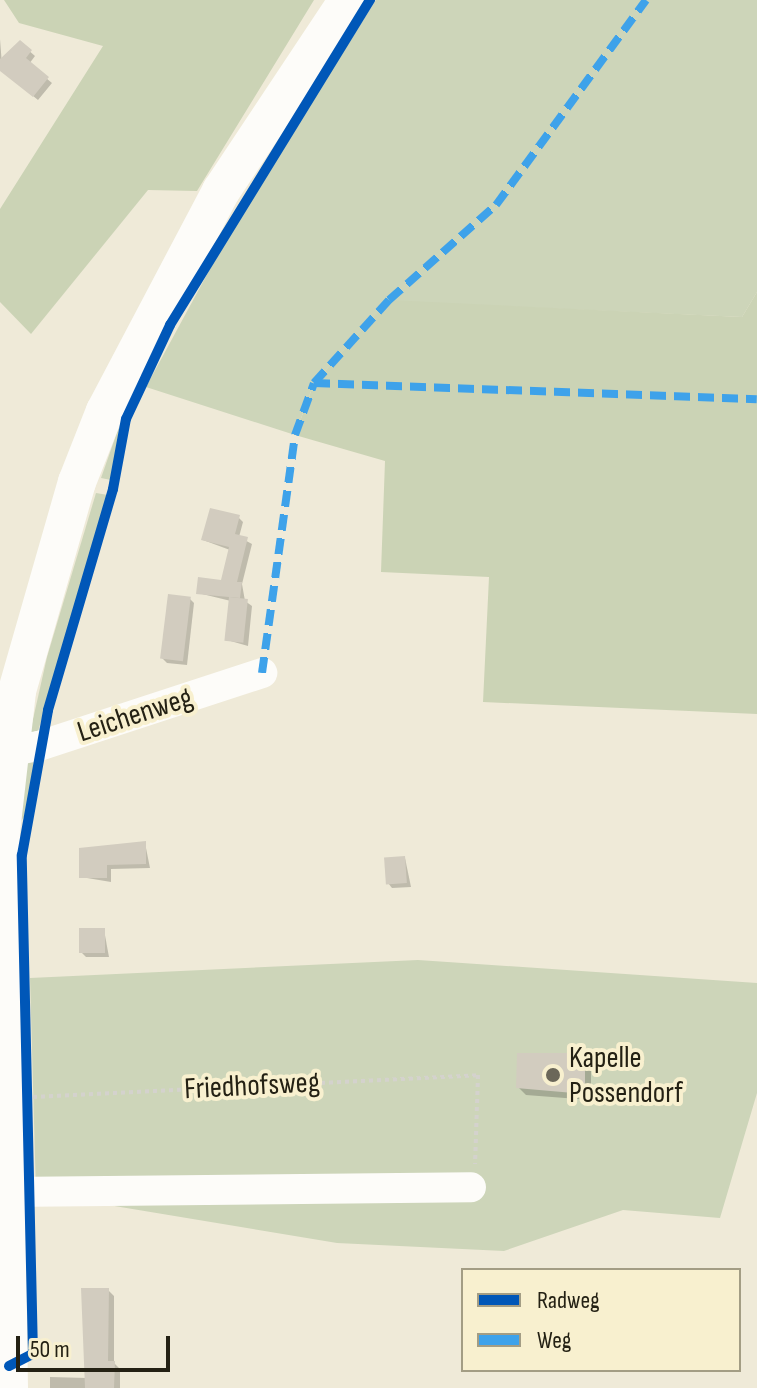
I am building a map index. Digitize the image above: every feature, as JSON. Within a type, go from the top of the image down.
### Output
[{"type":"main road","points":[[6,1374],[7,1192],[1,832],[7,752],[17,691],[77,482],[105,411],[221,191],[348,0]]},
{"type":"lane","name":"Leichenweg","points":[[7,752],[39,746],[262,673]]},
{"type":"lane","points":[[7,1192],[473,1177]]},
{"type":"green space","points":[[4,0],[314,0],[197,191],[148,190],[31,334],[0,302],[0,209],[103,46],[19,23]]},
{"type":"green space","points":[[376,0],[757,0],[757,292],[742,317],[389,301],[314,383],[295,435],[146,387],[236,221]]},
{"type":"green space","points":[[757,292],[757,714],[483,702],[489,577],[381,572],[385,461],[295,435],[314,383],[389,300],[742,317]]},
{"type":"green space","points":[[120,424],[111,480],[101,478]]},
{"type":"green space","points":[[96,493],[108,495],[36,738],[29,737],[47,657]]},
{"type":"green space","points":[[34,756],[29,810],[21,821],[26,760]]},
{"type":"green space","points":[[418,960],[757,983],[757,1093],[720,1218],[623,1210],[504,1251],[337,1243],[36,1193],[30,978]]},
{"type":"building","points":[[20,40],[32,50],[26,58],[49,77],[33,97],[0,71],[0,59]]},
{"type":"building","points":[[210,508],[240,515],[235,534],[248,537],[237,582],[242,582],[240,598],[196,594],[198,577],[221,580],[229,547],[201,540]]},
{"type":"building","points":[[168,594],[191,597],[183,661],[160,659]]},
{"type":"building","points":[[229,597],[248,599],[243,643],[224,641]]},
{"type":"building","points":[[146,841],[146,864],[107,865],[107,878],[79,878],[79,848]]},
{"type":"building","points":[[405,856],[407,883],[386,884],[384,857]]},
{"type":"building","points":[[79,928],[105,928],[105,953],[79,953]]},
{"type":"building","name":"Kapelle Possendorf","points":[[517,1053],[585,1053],[585,1094],[516,1088]]},
{"type":"building","points":[[81,1288],[109,1288],[108,1361],[115,1361],[114,1388],[85,1388]]},
{"type":"marked path","points":[[262,673],[295,435],[314,383],[389,300],[496,205],[646,0]]},
{"type":"marked path","points":[[314,383],[757,399]]},
{"type":"cycle path","points":[[9,1366],[33,1354],[22,855],[48,710],[113,489],[126,419],[170,325],[370,0]]},
{"type":"place","name":"Kapelle Possendorf","points":[[553,1075]]}]
